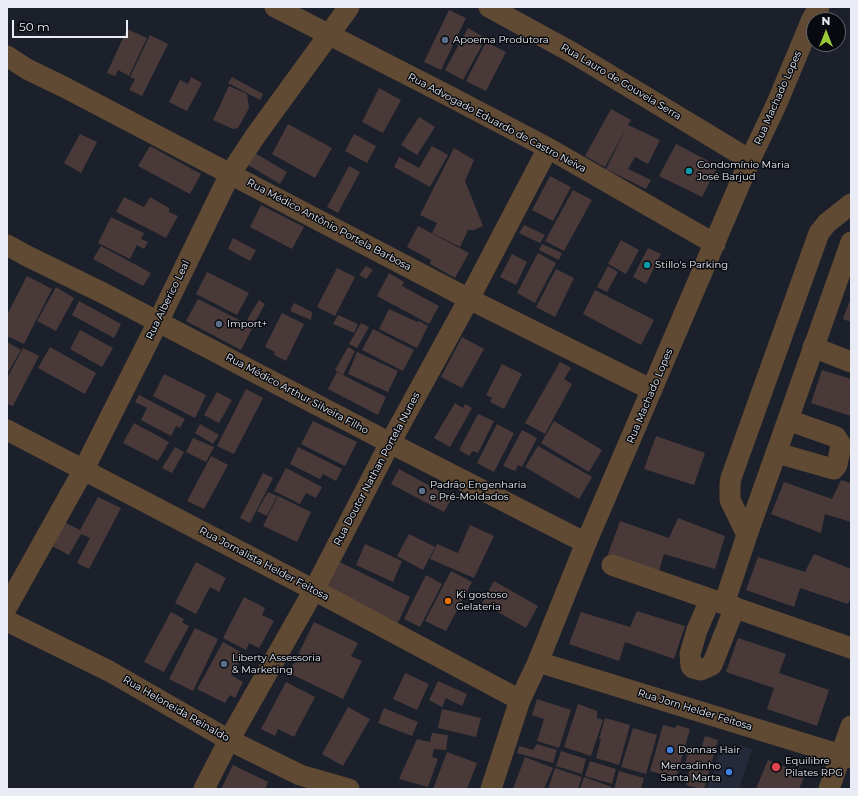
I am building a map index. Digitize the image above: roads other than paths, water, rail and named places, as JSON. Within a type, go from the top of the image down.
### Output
[{"type":"street","name":"Rua Advogado Eduardo de Castro Neiva","points":[[275,7],[548,148],[715,244]]},
{"type":"street","name":"Rua Alberico Leal","points":[[7,607],[83,470],[158,322],[230,174],[256,135],[349,7]]},
{"type":"street","name":"Rua Lauro de Gouveia Serra","points":[[489,7],[573,53],[750,160]]},
{"type":"street","name":"Rua Machado Lopes","points":[[491,789],[520,700],[538,662],[586,543],[750,160],[777,103],[809,26],[819,7]]},
{"type":"street","name":"Rua Médico Antônio Portela Barbosa","points":[[7,56],[27,69],[71,90],[469,299],[652,390]]},
{"type":"street","name":"Rua Doutor Nathan Portela Nunes","points":[[204,789],[229,740],[314,590],[390,443],[469,299],[548,148]]},
{"type":"street","points":[[747,535],[730,500],[730,484],[819,233],[827,223],[851,204]]},
{"type":"street","points":[[723,603],[777,453],[812,347],[851,242]]},
{"type":"street","name":"Rua Médico Arthur Silveira Filho","points":[[7,245],[103,293],[390,443],[586,543]]},
{"type":"street","points":[[812,347],[851,362]]},
{"type":"street","points":[[777,453],[833,469],[837,465],[841,444],[836,437],[788,420]]},
{"type":"street","name":"Rua Jornalista Helder Feitosa","points":[[7,430],[314,590],[520,700]]},
{"type":"street","points":[[612,565],[851,648]]},
{"type":"street","name":"Rua Heloneida Reinaldo","points":[[7,621],[108,671],[229,740],[300,775],[349,789]]},
{"type":"street","name":"Rua Jorn Helder Feitosa","points":[[538,662],[846,756]]},
{"type":"street","points":[[829,789],[846,756],[851,726]]},
{"type":"place","name":"Apoema Produtora","points":[[445,40]]},
{"type":"place","name":"Condomínio Maria José Barjud","points":[[689,171]]},
{"type":"place","name":"Stillo's Parking","points":[[647,265]]},
{"type":"place","name":"Import+","points":[[219,324]]},
{"type":"place","name":"Padrão Engenharia e Pré-Moldados","points":[[422,491]]},
{"type":"place","name":"Ki gostoso Gelateria","points":[[448,601]]},
{"type":"place","name":"Liberty Assessoria & Marketing","points":[[224,664]]},
{"type":"place","name":"Donnas Hair","points":[[670,750]]},
{"type":"place","name":"Equilibre Pilates RPG","points":[[776,767]]},
{"type":"place","name":"Mercadinho Santa Marta","points":[[729,772]]}]
